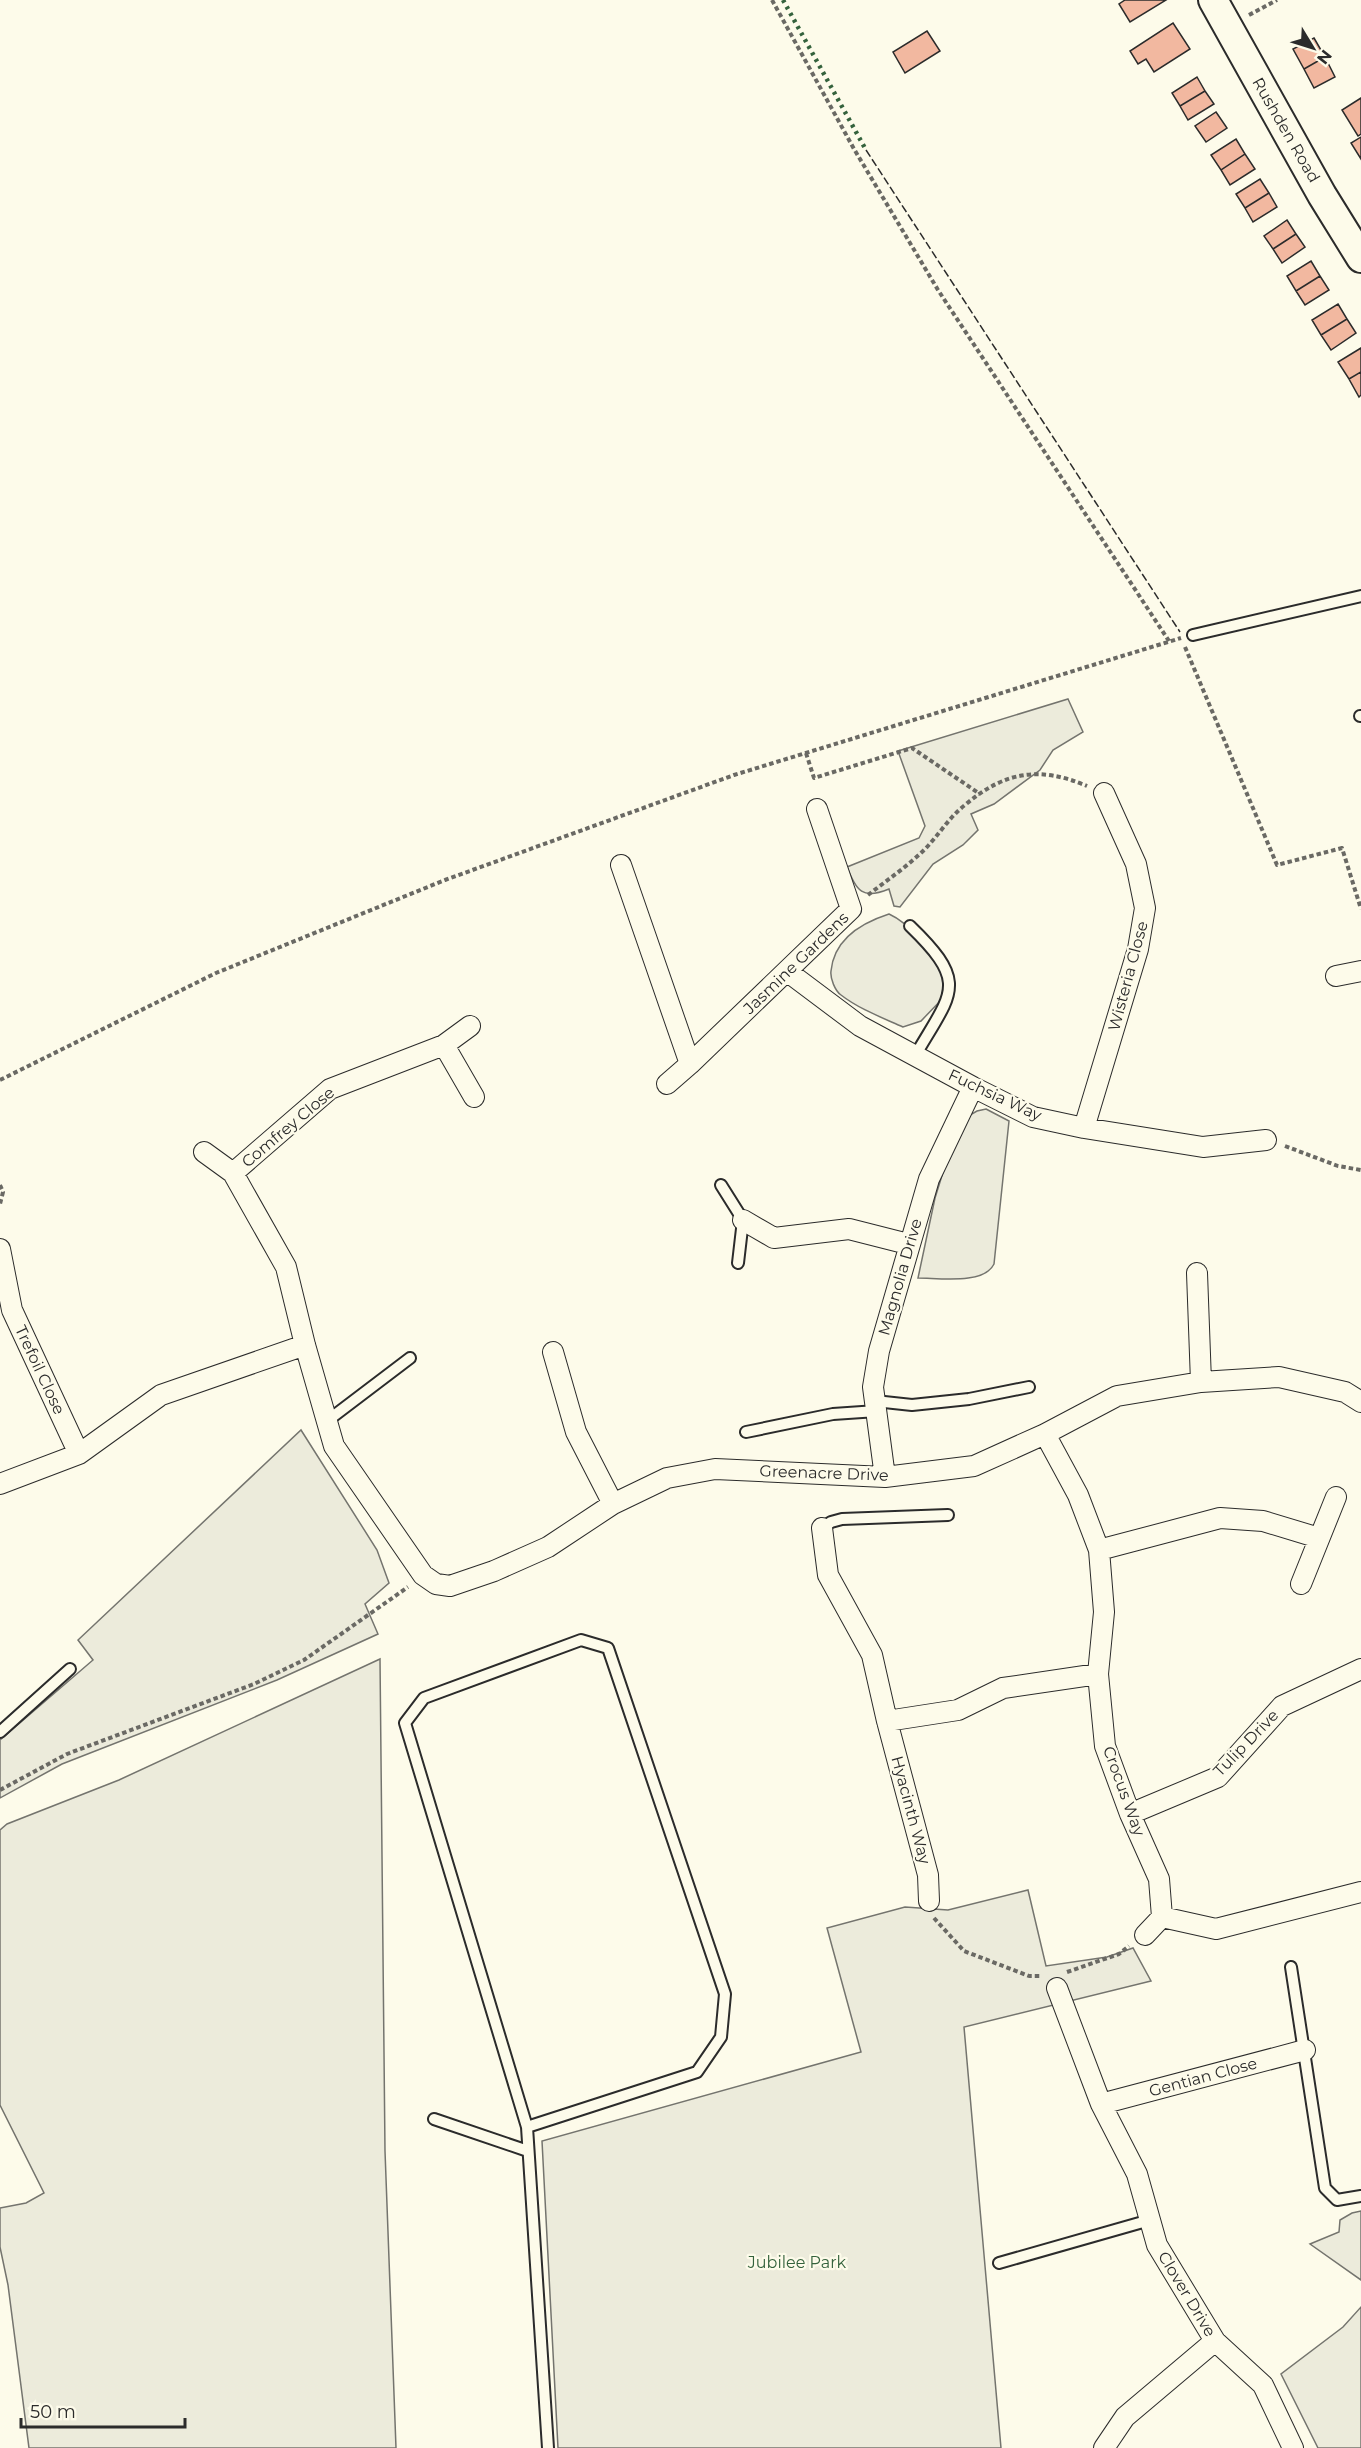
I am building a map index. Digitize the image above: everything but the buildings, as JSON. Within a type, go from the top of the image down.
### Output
[{"type":"street","name":"Rushden Road","points":[[1213,0],[1361,258]]},
{"type":"street","name":"Wisteria Close","points":[[1084,1128],[1138,949],[1145,908],[1136,864],[1104,793]]},
{"type":"street","name":"Jasmine Gardens","points":[[668,1084],[788,972],[851,909],[817,809]]},
{"type":"street","points":[[621,865],[690,1064]]},
{"type":"street","points":[[1336,976],[1361,971]]},
{"type":"street","name":"Fuchsia Way","points":[[788,972],[860,1026],[1033,1117],[1084,1128],[1203,1147],[1266,1140]]},
{"type":"street","name":"Comfrey Close","points":[[204,1152],[233,1173],[330,1089],[444,1045],[471,1026]]},
{"type":"street","points":[[444,1045],[474,1097]]},
{"type":"street","name":"Magnolia Drive","points":[[885,1477],[873,1388],[879,1351],[928,1179],[973,1087]]},
{"type":"street","points":[[233,1173],[286,1267],[304,1345],[334,1446],[430,1579]]},
{"type":"street","points":[[743,1220],[774,1238],[849,1229],[908,1244]]},
{"type":"street","name":"Trefoil Close","points":[[0,1249],[12,1310],[79,1454]]},
{"type":"street","points":[[1197,1273],[1201,1382]]},
{"type":"street","points":[[0,1484],[79,1454],[161,1395],[304,1345]]},
{"type":"street","points":[[553,1352],[576,1432],[613,1504]]},
{"type":"street","name":"Greenacre Drive","points":[[430,1579],[450,1586],[505,1566],[548,1546],[613,1504],[667,1478],[715,1469],[885,1477],[974,1466],[1045,1434],[1117,1396],[1201,1382],[1279,1377],[1345,1392],[1361,1402]]},
{"type":"street","name":"Crocus Way","points":[[1045,1434],[1078,1495],[1098,1550],[1104,1612],[1098,1674],[1105,1746],[1130,1814],[1159,1879],[1162,1917]]},
{"type":"street","points":[[1301,1584],[1336,1497]]},
{"type":"street","points":[[1098,1550],[1220,1518],[1263,1521],[1319,1538]]},
{"type":"street","name":"Hyacinth Way","points":[[822,1528],[828,1575],[872,1654],[887,1721],[928,1875],[928,1901]]},
{"type":"street","name":"Tulip Drive","points":[[1130,1814],[1218,1777],[1282,1706],[1361,1669]]},
{"type":"street","points":[[887,1721],[958,1710],[1003,1688],[1098,1674]]},
{"type":"street","points":[[1145,1935],[1162,1917],[1216,1929],[1361,1892]]},
{"type":"street","name":"Clover Drive","points":[[1056,1979],[1101,2104],[1137,2174],[1157,2245],[1215,2341],[1263,2385],[1293,2448]]},
{"type":"street","name":"Gentian Close","points":[[1101,2104],[1305,2050]]},
{"type":"street","points":[[1104,2448],[1125,2417],[1215,2341]]},
{"type":"lane","points":[[1193,635],[1361,596]]},
{"type":"lane","points":[[910,926],[931,946],[944,964],[950,980],[949,994],[915,1056]]},
{"type":"lane","points":[[722,1185],[743,1220],[738,1263]]},
{"type":"lane","points":[[327,1421],[410,1358]]},
{"type":"lane","points":[[746,1432],[876,1406],[969,1399],[1029,1387]]},
{"type":"lane","points":[[822,1528],[842,1519],[948,1515]]},
{"type":"lane","points":[[527,2127],[697,2072],[721,2037],[725,1994],[608,1648],[581,1640],[424,1698],[405,1723],[527,2127],[548,2448]]},
{"type":"lane","points":[[0,1732],[70,1669]]},
{"type":"lane","points":[[1291,1966],[1325,2188],[1337,2200],[1361,2196]]},
{"type":"lane","points":[[434,2119],[528,2151]]},
{"type":"lane","points":[[999,2263],[1150,2220]]},
{"type":"path","points":[[772,0],[854,149],[938,290],[1169,641]]},
{"type":"path","points":[[1227,26],[1277,0]]},
{"type":"path","points":[[0,1080],[216,974],[445,880],[734,775],[1193,635]]},
{"type":"path","points":[[1181,638],[1277,865],[1342,848],[1361,909]]},
{"type":"path","points":[[806,753],[814,778],[912,748],[980,794]]},
{"type":"path","points":[[851,909],[922,852],[964,805],[999,781],[1038,773],[1063,776],[1104,793]]},
{"type":"path","points":[[1266,1140],[1338,1167],[1361,1170]]},
{"type":"path","points":[[0,1185],[3,1192],[0,1204]]},
{"type":"path","points":[[0,1790],[67,1754],[254,1684],[304,1660],[430,1579]]},
{"type":"path","points":[[928,1901],[932,1915],[964,1951],[1029,1976],[1056,1979],[1119,1954],[1145,1935]]},
{"type":"green space","points":[[1068,699],[1083,732],[1053,750],[1040,770],[994,804],[971,814],[978,830],[963,845],[933,864],[900,907],[894,906],[889,889],[872,894],[858,887],[847,867],[919,838],[925,826],[898,751]]},
{"type":"green space","points":[[889,914],[913,931],[929,947],[941,964],[946,977],[946,995],[921,1021],[903,1027],[848,1000],[837,991],[831,977],[833,960],[843,941],[869,922]]},
{"type":"green space","points":[[986,1109],[1009,1121],[994,1264],[989,1271],[971,1278],[918,1278],[935,1198],[944,1169],[970,1115]]},
{"type":"green space","points":[[301,1430],[377,1550],[389,1583],[365,1604],[378,1634],[277,1680],[62,1764],[0,1798],[0,1740],[93,1660],[78,1640]]},
{"type":"green space","points":[[380,1659],[385,2151],[396,2448],[29,2448],[8,2285],[0,2247],[0,2208],[26,2203],[44,2193],[0,2105],[0,1830],[7,1824],[119,1780]]},
{"type":"green space","name":"Jubilee Park","points":[[1028,1890],[1046,1966],[1107,1957],[1133,1948],[1151,1981],[964,2027],[1001,2448],[558,2448],[542,2141],[861,2052],[827,1928],[905,1907],[948,1910]]},
{"type":"green space","points":[[1361,2211],[1361,2280],[1310,2244],[1339,2232],[1340,2220]]},
{"type":"green space","points":[[1361,2307],[1361,2448],[1318,2448],[1281,2374],[1343,2327]]},
{"type":"hedge","points":[[783,0],[866,150]]},
{"type":"fence","points":[[866,150],[1180,632]]}]
